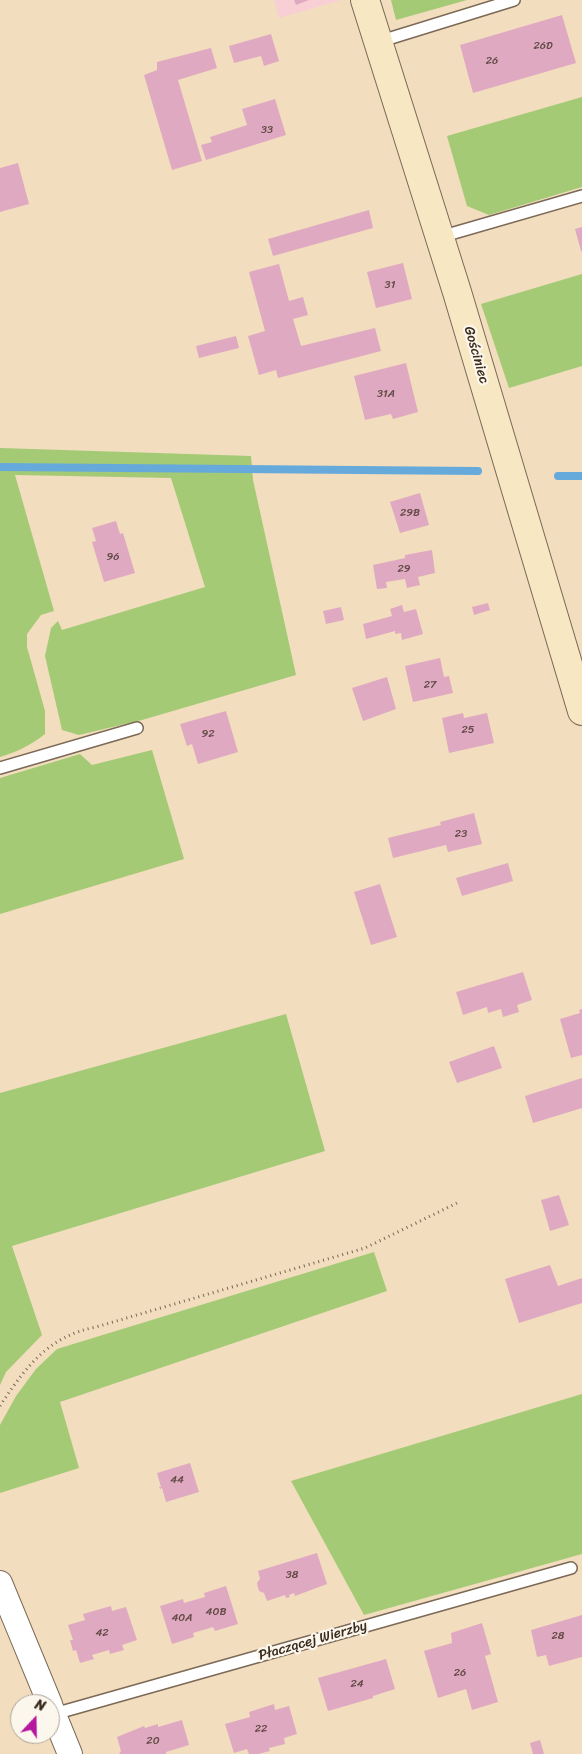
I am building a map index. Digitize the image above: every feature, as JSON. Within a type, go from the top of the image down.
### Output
[{"type":"street","name":"Gościniec","points":[[365,0],[440,237],[582,711]]},
{"type":"street","points":[[0,1583],[45,1694]]},
{"type":"street","points":[[60,1730],[70,1754]]},
{"type":"lane","points":[[378,42],[514,0]]},
{"type":"lane","points":[[440,237],[582,196]]},
{"type":"lane","points":[[0,768],[137,728]]},
{"type":"lane","name":"Płaczącej Wierzby","points":[[60,1706],[571,1568]]},
{"type":"path","points":[[0,1406],[15,1383],[36,1358],[63,1338],[78,1330],[96,1327],[365,1248],[457,1203]]},
{"type":"shaded area","points":[[274,0],[341,0],[279,18]]},
{"type":"green space","points":[[391,0],[467,0],[396,20]]},
{"type":"green space","points":[[582,97],[582,187],[489,215],[467,206],[447,136]]},
{"type":"green space","points":[[582,274],[582,366],[509,388],[481,304]]},
{"type":"green space","points":[[0,448],[251,456],[253,480],[296,675],[142,720],[79,735],[62,730],[45,656],[51,628],[58,621],[62,630],[205,587],[171,478],[15,475],[54,611],[41,615],[27,634],[27,647],[45,711],[45,734],[24,748],[0,757]]},
{"type":"green space","points":[[152,750],[184,859],[0,914],[0,778],[80,754],[92,765]]},
{"type":"green space","points":[[286,1014],[325,1151],[12,1246],[42,1335],[6,1372],[0,1385],[0,1093]]},
{"type":"green space","points":[[374,1252],[387,1291],[60,1402],[79,1468],[0,1493],[0,1425],[16,1396],[36,1369],[57,1349]]},
{"type":"green space","points":[[582,1394],[582,1554],[364,1615],[291,1481]]},
{"type":"building","points":[[294,0],[309,0],[296,5]]},
{"type":"building","points":[[562,15],[576,63],[473,93],[460,45]]},
{"type":"building","points":[[271,34],[279,61],[264,66],[261,56],[234,63],[229,46]]},
{"type":"building","points":[[211,48],[217,68],[178,80],[202,161],[172,170],[144,75],[157,70],[157,62]]},
{"type":"building","points":[[275,99],[286,135],[206,160],[201,145],[212,142],[210,137],[247,125],[242,109]]},
{"type":"building","points":[[18,163],[29,204],[0,212],[0,168]]},
{"type":"building","points":[[369,210],[373,228],[273,256],[268,239]]},
{"type":"building","points":[[582,227],[582,251],[581,251],[575,229]]},
{"type":"building","points":[[403,263],[412,299],[376,308],[367,272]]},
{"type":"building","points":[[279,264],[289,301],[303,297],[308,315],[293,319],[301,346],[375,328],[381,351],[278,378],[276,370],[259,375],[248,336],[265,331],[249,272]]},
{"type":"building","points":[[236,336],[239,348],[199,358],[196,346]]},
{"type":"building","points":[[406,363],[418,412],[393,419],[391,414],[365,420],[354,376]]},
{"type":"building","points":[[420,493],[429,525],[400,533],[390,502]]},
{"type":"building","points":[[116,521],[120,534],[123,533],[135,573],[104,582],[92,542],[96,541],[92,528]]},
{"type":"building","points":[[432,550],[435,573],[418,577],[420,585],[407,588],[405,579],[386,582],[387,588],[377,589],[373,565],[405,558],[405,555]]},
{"type":"building","points":[[488,603],[490,610],[474,615],[472,607]]},
{"type":"building","points":[[402,605],[404,612],[416,609],[423,634],[402,640],[401,633],[395,634],[395,631],[366,639],[363,624],[392,616],[390,609]]},
{"type":"building","points":[[341,607],[344,620],[326,624],[323,611]]},
{"type":"building","points":[[440,658],[444,677],[449,676],[453,693],[413,702],[405,666]]},
{"type":"building","points":[[387,677],[396,709],[363,721],[352,688]]},
{"type":"building","points":[[226,711],[238,752],[198,764],[192,744],[187,746],[180,724]]},
{"type":"building","points":[[463,713],[464,718],[487,713],[494,743],[449,753],[442,718]]},
{"type":"building","points":[[474,813],[482,844],[448,852],[446,845],[393,858],[388,838],[441,825],[440,822]]},
{"type":"building","points":[[508,863],[513,881],[462,896],[456,878]]},
{"type":"building","points":[[380,884],[397,937],[371,945],[354,892]]},
{"type":"building","points":[[523,972],[532,1000],[517,1005],[519,1012],[503,1017],[501,1009],[488,1013],[487,1007],[463,1015],[456,992]]},
{"type":"building","points":[[582,1009],[582,1055],[571,1058],[560,1019],[580,1013],[579,1010]]},
{"type":"building","points":[[494,1046],[502,1068],[457,1083],[449,1062]]},
{"type":"building","points":[[582,1078],[582,1108],[533,1123],[525,1096]]},
{"type":"building","points":[[559,1195],[569,1225],[550,1231],[541,1200]]},
{"type":"building","points":[[550,1265],[558,1286],[582,1278],[582,1303],[519,1323],[505,1279]]},
{"type":"building","points":[[190,1463],[199,1492],[166,1502],[162,1488],[160,1489],[159,1487],[161,1487],[157,1473]]},
{"type":"building","points":[[317,1553],[327,1584],[295,1596],[294,1593],[289,1595],[290,1597],[286,1598],[285,1595],[267,1601],[264,1593],[259,1591],[257,1583],[260,1579],[258,1571]]},
{"type":"building","points":[[226,1586],[238,1624],[215,1631],[213,1627],[193,1633],[194,1637],[172,1644],[160,1606],[183,1599],[184,1603],[205,1597],[204,1593]]},
{"type":"building","points":[[111,1606],[112,1611],[126,1607],[137,1640],[122,1645],[124,1650],[110,1654],[109,1650],[92,1655],[94,1659],[80,1663],[76,1650],[73,1651],[70,1640],[73,1640],[68,1625],[85,1620],[83,1614]]},
{"type":"building","points":[[582,1615],[582,1657],[549,1666],[546,1655],[537,1657],[531,1630]]},
{"type":"building","points":[[482,1623],[491,1654],[485,1656],[498,1702],[472,1710],[466,1689],[438,1698],[424,1651],[452,1643],[451,1633]]},
{"type":"building","points":[[386,1659],[395,1689],[373,1696],[373,1698],[328,1711],[318,1678]]},
{"type":"building","points":[[274,1704],[275,1710],[289,1706],[297,1734],[284,1738],[285,1744],[269,1748],[270,1751],[249,1754],[247,1749],[234,1753],[225,1724],[250,1717],[249,1712]]},
{"type":"building","points":[[182,1720],[189,1745],[166,1752],[166,1754],[119,1754],[121,1751],[117,1737],[144,1726],[145,1728],[158,1724],[158,1727]]},
{"type":"building","points":[[540,1740],[544,1754],[533,1754],[530,1743]]},
{"type":"waterway","points":[[0,467],[478,471]]},
{"type":"waterway","points":[[558,476],[582,476]]}]
